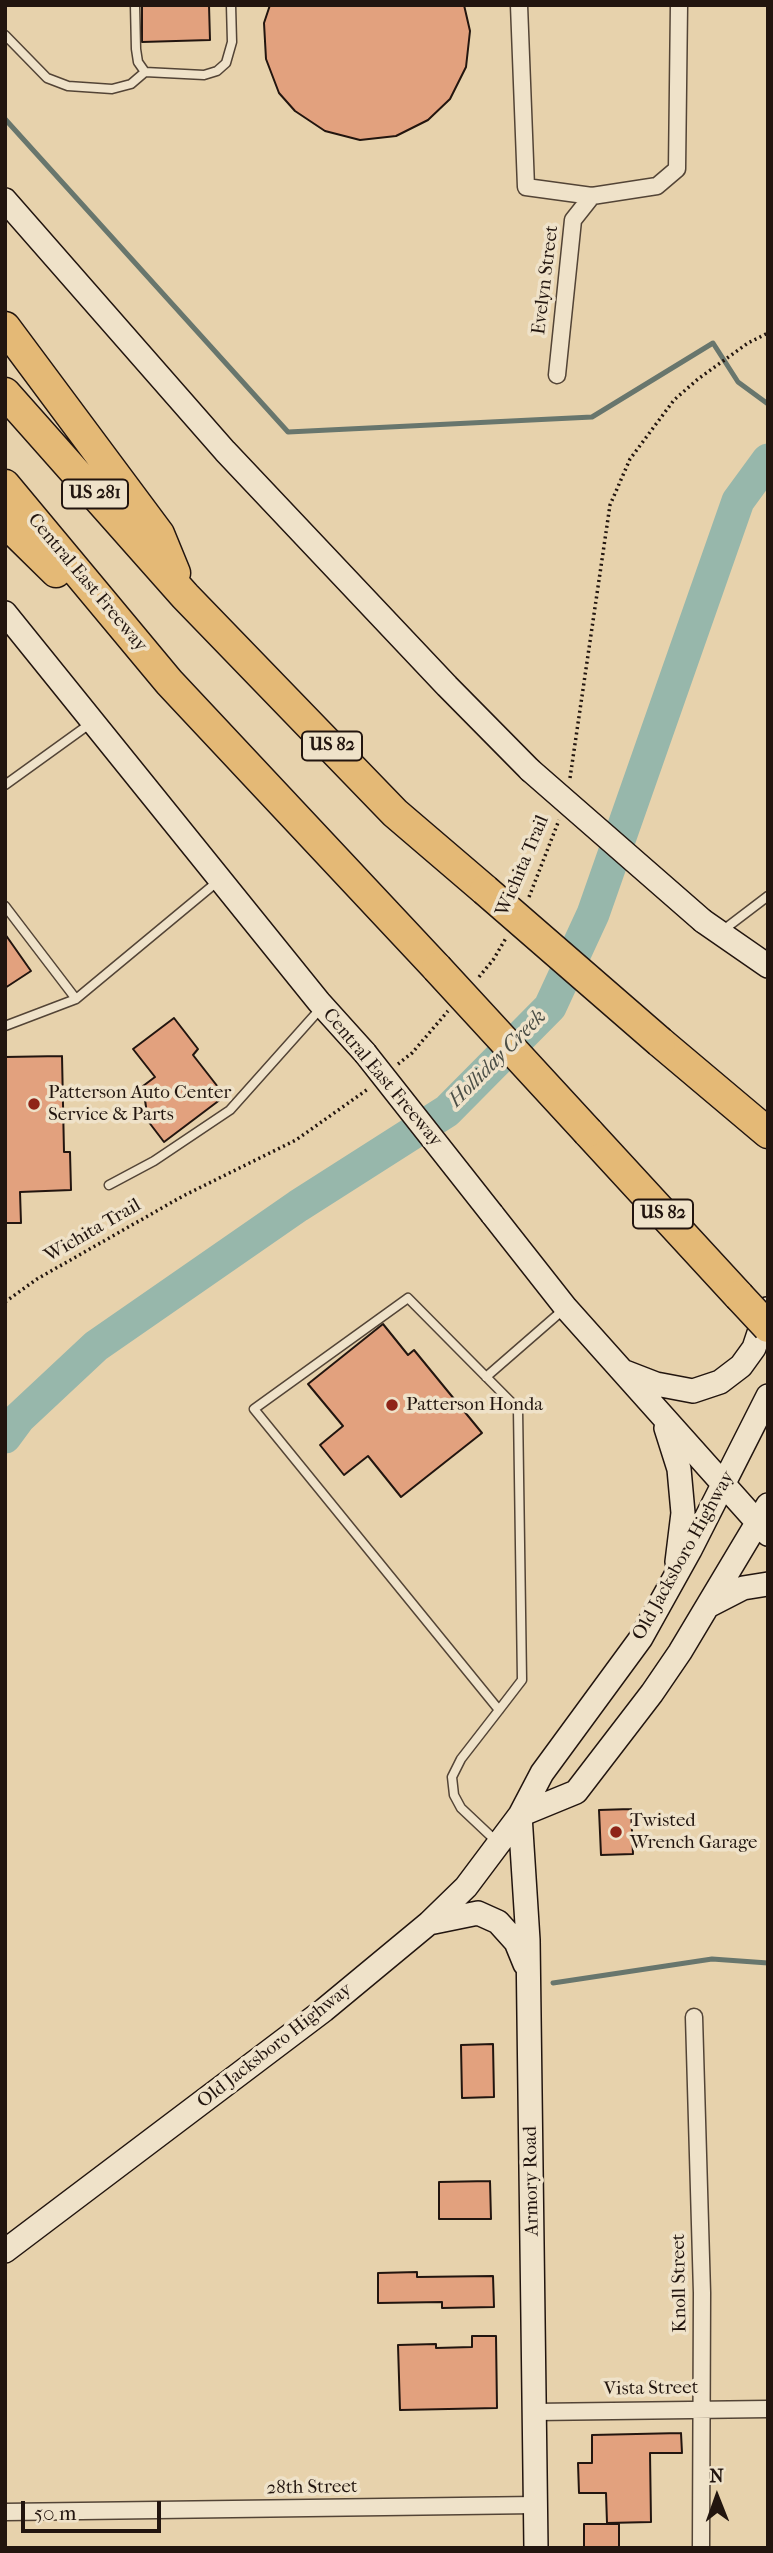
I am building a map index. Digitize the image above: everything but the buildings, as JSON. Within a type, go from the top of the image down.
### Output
[{"type":"highway","name":"US 82","points":[[5,327],[159,534],[185,596],[395,813],[768,1133]]},
{"type":"highway","name":"US 281","points":[[5,393],[185,596]]},
{"type":"highway","name":"Central East Freeway","points":[[5,485],[169,682],[768,1327]]},
{"type":"highway","name":"US 82","points":[[5,522],[169,682]]},
{"type":"main road","points":[[5,200],[225,451],[530,771],[712,927],[768,966]]},
{"type":"main road","name":"Central East Freeway","points":[[7,619],[323,1006],[365,1053],[566,1308],[723,1486],[765,1521]]},
{"type":"main road","points":[[622,1371],[656,1384],[693,1391],[720,1382],[741,1366],[754,1348],[768,1307]]},
{"type":"main road","name":"Old Jacksboro Highway","points":[[5,2251],[324,2010],[429,1923],[466,1887],[520,1815],[542,1773],[640,1638],[676,1575],[768,1396]]},
{"type":"main road","points":[[663,1418],[679,1469],[683,1513],[676,1575]]},
{"type":"main road","points":[[520,1815],[576,1792],[652,1693],[765,1521]]},
{"type":"main road","points":[[708,1606],[743,1588],[768,1584]]},
{"type":"main road","name":"Armory Road","points":[[520,1815],[528,1973],[536,2548]]},
{"type":"main road","points":[[429,1923],[478,1913],[498,1922],[516,1942],[528,1973]]},
{"type":"street","points":[[519,5],[526,187],[592,195],[657,186],[677,169],[679,5]]},
{"type":"street","name":"Evelyn Street","points":[[557,375],[573,220],[592,195]]},
{"type":"street","name":"Knoll Street","points":[[694,2018],[703,2409],[701,2548]]},
{"type":"street","name":"Vista Street","points":[[535,2412],[768,2409]]},
{"type":"street","name":"28th Street","points":[[5,2512],[536,2505]]},
{"type":"lane","points":[[135,5],[136,49],[138,62],[145,72]]},
{"type":"lane","points":[[5,35],[47,78],[68,86],[112,89],[131,84],[145,72],[204,75],[217,71],[226,63],[232,42],[231,5]]},
{"type":"lane","points":[[5,785],[93,722]]},
{"type":"lane","points":[[5,1026],[76,999],[220,879]]},
{"type":"lane","points":[[712,927],[768,896]]},
{"type":"lane","points":[[5,906],[76,999]]},
{"type":"lane","points":[[109,1185],[155,1161],[230,1110],[323,1006]]},
{"type":"lane","points":[[499,1710],[254,1409],[408,1298],[518,1409],[522,1680],[499,1710],[461,1759],[452,1777],[454,1795],[461,1808],[499,1843]]},
{"type":"lane","points":[[486,1377],[566,1308]]},
{"type":"path","points":[[569,783],[610,505],[630,459],[674,400],[748,343],[768,333]]},
{"type":"path","name":"Wichita Trail","points":[[527,902],[562,810]]},
{"type":"path","name":"Wichita Trail","points":[[475,981],[493,960],[507,937]]},
{"type":"path","points":[[394,1067],[412,1053],[448,1012]]},
{"type":"path","name":"Wichita Trail","points":[[5,1302],[37,1279],[183,1196],[296,1140],[377,1081]]},
{"type":"waterway","points":[[5,119],[288,432],[592,417],[713,343],[738,382],[768,404]]},
{"type":"waterway","name":"Holliday Creek","points":[[5,1437],[19,1418],[96,1346],[298,1206],[447,1111],[550,1007],[593,914],[738,501],[768,460]]},
{"type":"waterway","points":[[553,1983],[712,1959],[768,1963]]},
{"type":"place","name":"Patterson Auto Center Service & Parts","points":[[34,1104]]},
{"type":"place","name":"Patterson Honda","points":[[392,1405]]},
{"type":"place","name":"Twisted Wrench Garage","points":[[616,1832]]}]
